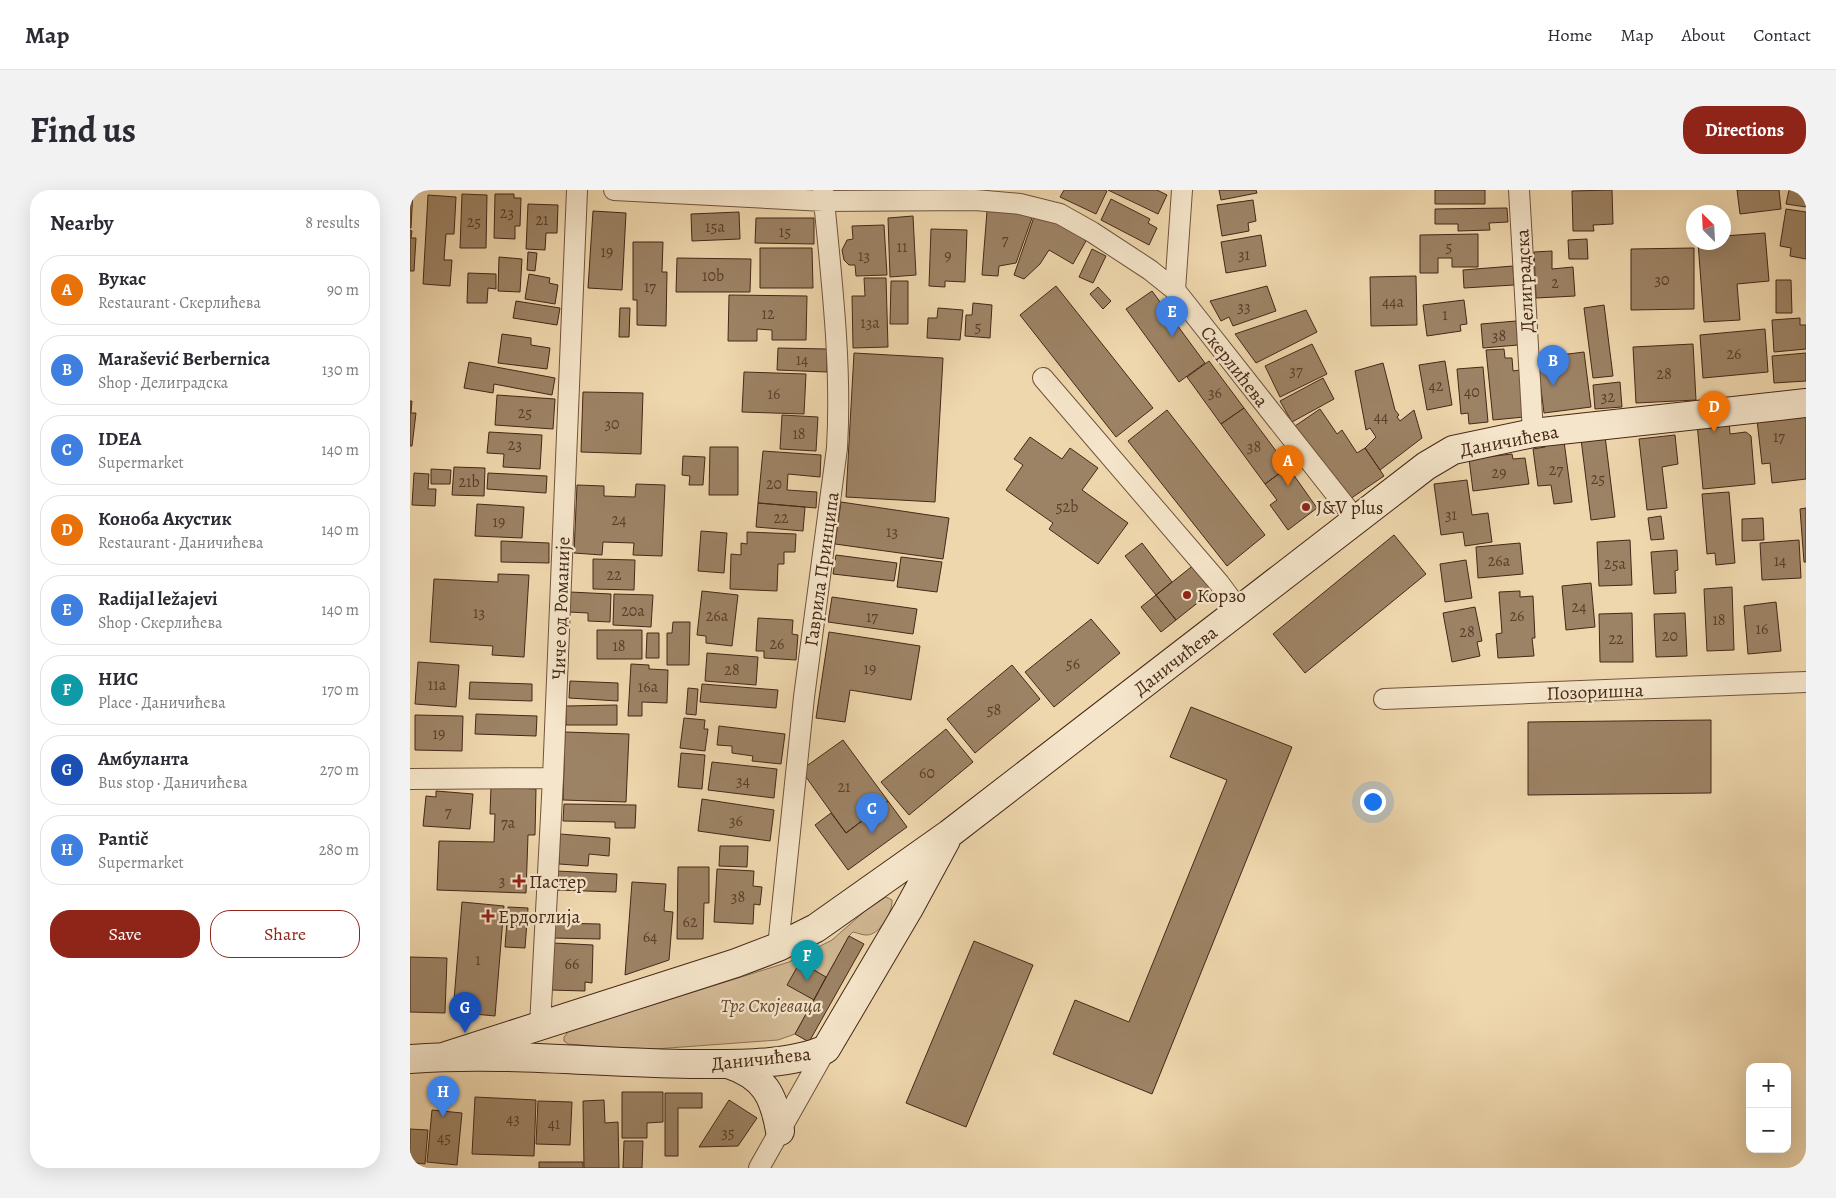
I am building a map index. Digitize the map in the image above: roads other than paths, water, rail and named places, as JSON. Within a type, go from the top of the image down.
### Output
[{"type":"street","name":"Чиче од Романије","points":[[540,1026],[553,778],[577,190]]},
{"type":"street","name":"Скерлићева","points":[[614,190],[975,200],[1040,207],[1060,214],[1092,232],[1150,270],[1175,290],[1357,521]]},
{"type":"street","points":[[1175,290],[1182,190]]},
{"type":"street","name":"Делиградска","points":[[1519,190],[1533,433]]},
{"type":"street","name":"Гаврила Принципа","points":[[778,947],[804,697],[837,448],[839,417],[836,338],[824,195]]},
{"type":"street","points":[[1043,378],[1219,584],[1239,610]]},
{"type":"street","name":"Даничићева","points":[[446,1056],[736,964],[778,947],[816,928],[949,834],[1426,466],[1453,450],[1533,433],[1806,403]]},
{"type":"street","name":"Позоришна","points":[[1384,700],[1806,682]]},
{"type":"street","points":[[410,779],[553,778]]},
{"type":"street","name":"Даничићева","points":[[410,1059],[446,1056],[537,1057],[650,1063],[728,1064],[790,1059],[816,1054],[826,1049],[908,910],[949,834]]},
{"type":"street","points":[[865,893],[887,886],[895,886],[903,892],[908,904],[908,910]]},
{"type":"street","points":[[537,1057],[540,1026]]},
{"type":"street","points":[[759,1168],[826,1049]]},
{"type":"street","points":[[728,1064],[745,1070],[761,1082],[776,1110],[780,1132]]},
{"type":"place","name":"Radijal ležajevi","points":[[1172,337]]},
{"type":"place","name":"Marašević Berbernica","points":[[1553,386]]},
{"type":"place","name":"Коноба Акустик","points":[[1714,432]]},
{"type":"place","name":"Вукас","points":[[1288,486]]},
{"type":"place","name":"J&V plus","points":[[1306,507]]},
{"type":"place","name":"Корзо","points":[[1187,595]]},
{"type":"place","name":"IDEA","points":[[872,834]]},
{"type":"place","name":"Пастер","points":[[519,881]]},
{"type":"place","name":"Ердоглија","points":[[488,916]]},
{"type":"place","name":"НИС","points":[[807,981]]},
{"type":"place","name":"Амбуланта","points":[[465,1033]]},
{"type":"place","name":"Pantič","points":[[443,1117]]},
{"type":"park label","name":"Трг Скојеваца","points":[[771,1005]]}]
